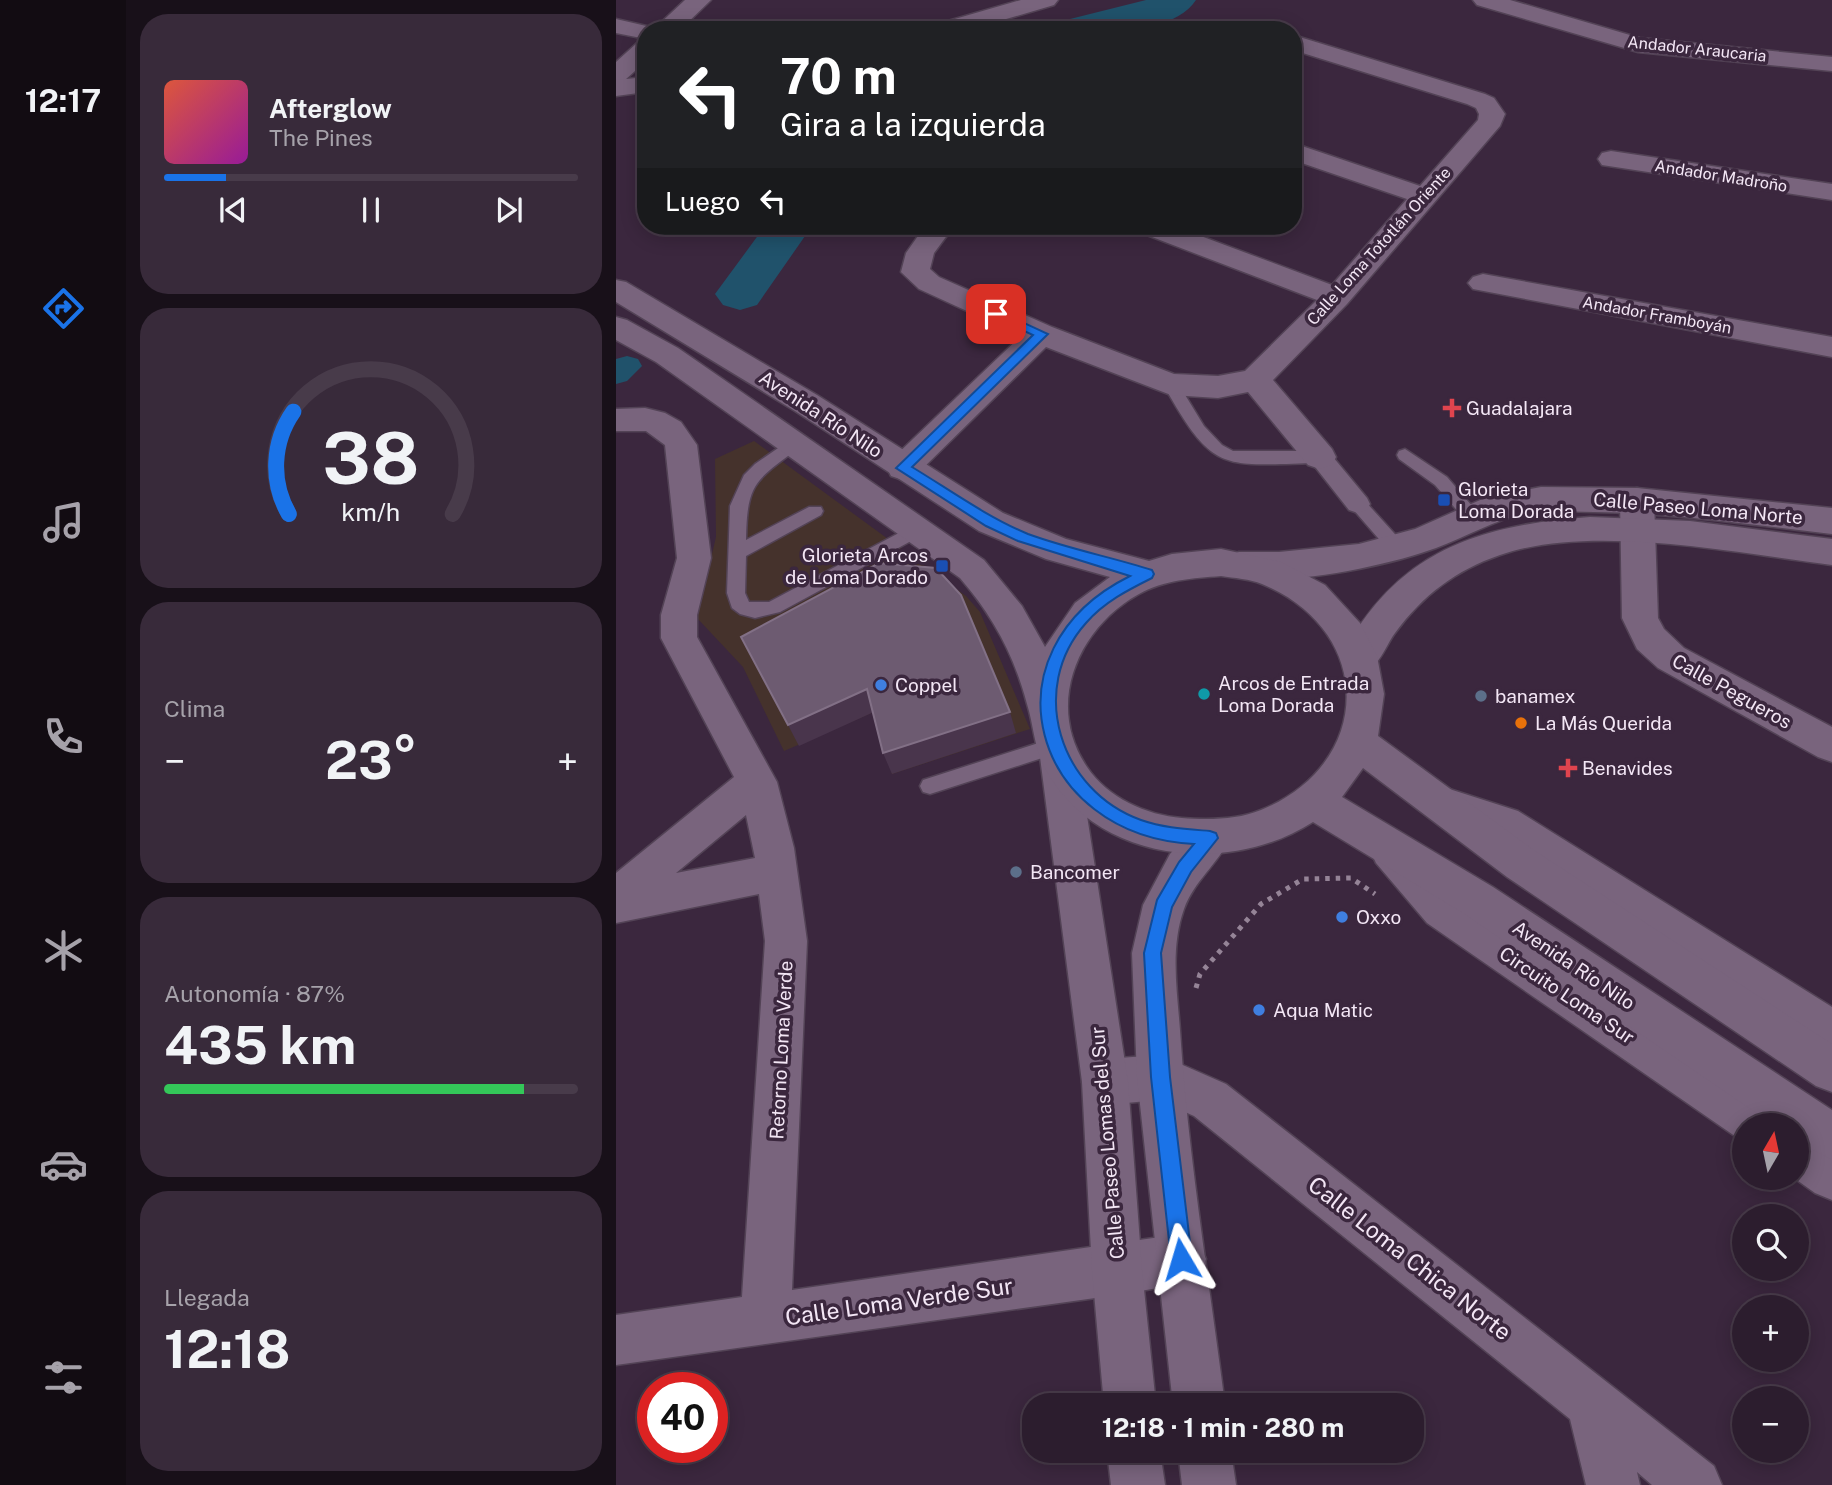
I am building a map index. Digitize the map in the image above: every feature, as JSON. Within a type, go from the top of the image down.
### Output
[{"type":"street","points":[[676,21],[699,0]]},
{"type":"street","points":[[973,21],[1046,0]]},
{"type":"street","name":"Andador Araucaria","points":[[1485,0],[1638,45],[1832,64]]},
{"type":"street","points":[[616,26],[637,30]]},
{"type":"street","name":"Calle Loma Tototlán Oriente","points":[[1255,380],[1337,297],[1490,121],[1490,107],[1476,99],[1302,45]]},
{"type":"street","points":[[616,75],[637,56]]},
{"type":"street","points":[[616,88],[637,85]]},
{"type":"street","points":[[1302,153],[1424,196]]},
{"type":"street","name":"Andador Madroño","points":[[1611,159],[1832,192]]},
{"type":"street","points":[[933,235],[920,251],[915,272],[929,283],[1041,334],[1171,384],[1218,387],[1255,380],[1359,504]]},
{"type":"street","points":[[1173,235],[1337,297]]},
{"type":"street","name":"Andador Framboyán","points":[[1483,283],[1832,347]]},
{"type":"street","name":"Avenida Río Nilo","points":[[616,289],[806,403],[903,468],[991,522],[1023,537],[1101,563],[1147,574]]},
{"type":"street","name":"Avenida Río Nilo","points":[[616,327],[667,355],[972,569],[1000,598],[1029,653],[1047,704]]},
{"type":"street","points":[[903,468],[1041,334]]},
{"type":"street","name":"Retorno Loma Verde","points":[[631,420],[665,424],[676,434],[684,464],[694,558],[679,615],[679,638],[757,782],[774,848],[786,941],[766,1320]]},
{"type":"street","name":"Calle Paseo Loma Norte","points":[[1239,565],[1320,563],[1396,548],[1499,506],[1541,499],[1832,552]]},
{"type":"street","name":"Calle Paseo Loma Norte","points":[[1359,657],[1374,634],[1410,591],[1452,559],[1479,547],[1637,515],[1832,521]]},
{"type":"street","name":"Calle Pegueros","points":[[1637,515],[1640,618],[1644,629],[1659,650],[1832,746]]},
{"type":"street","points":[[1047,704],[1053,666],[1070,632],[1082,617],[1111,592],[1147,574],[1192,563],[1239,565],[1283,578],[1316,598],[1342,625],[1359,657],[1366,700],[1357,742],[1339,774],[1312,800],[1290,816],[1265,827],[1210,838],[1172,836],[1136,826],[1103,809],[1078,785],[1058,751]]},
{"type":"street","name":"Calle Paseo Lomas del Sur","points":[[1047,704],[1058,751],[1105,1082],[1117,1270],[1129,1393]]},
{"type":"street","points":[[1357,742],[1521,864],[1832,1070]]},
{"type":"street","points":[[616,898],[757,782]]},
{"type":"street","name":"Avenida Río Nilo","points":[[1312,800],[1389,849],[1478,900],[1832,1136]]},
{"type":"street","points":[[1438,802],[1503,822],[1832,1032]]},
{"type":"street","points":[[1198,1393],[1160,1077],[1153,953],[1164,905],[1185,867],[1210,838]]},
{"type":"street","name":"Circuito Loma Sur","points":[[1389,849],[1442,909],[1740,1113]]},
{"type":"street","points":[[616,904],[777,872]]},
{"type":"street","name":"Calle Loma Chica Norte","points":[[1105,1082],[1160,1077],[1210,1100],[1695,1485]]},
{"type":"street","points":[[1810,1161],[1832,1176]]},
{"type":"street","name":"Calle Loma Verde Sur","points":[[616,1340],[1181,1259]]},
{"type":"street","points":[[1592,1401],[1613,1485]]},
{"type":"street","points":[[1135,1463],[1138,1485]]},
{"type":"street","points":[[1206,1463],[1209,1485]]},
{"type":"lane","points":[[1171,384],[1199,429],[1216,451],[1227,457],[1320,457]]},
{"type":"lane","points":[[794,443],[761,468],[744,490],[738,506],[738,603],[746,610],[759,611],[774,607],[918,530]]},
{"type":"lane","points":[[1405,455],[1441,481],[1473,518]]},
{"type":"lane","points":[[1359,504],[1396,548]]},
{"type":"lane","points":[[737,553],[815,511]]},
{"type":"lane","points":[[930,786],[1058,751]]},
{"type":"path","points":[[1194,997],[1200,974],[1261,904],[1303,878],[1351,878],[1385,901]]},
{"type":"shaded area","points":[[754,441],[966,596],[980,612],[1030,729],[892,774],[876,711],[784,751],[743,667],[697,618],[716,537],[715,459]]},
{"type":"building","name":"Coppel","points":[[879,563],[936,568],[961,595],[1010,712],[883,753],[867,689],[788,725],[741,637]]},
{"type":"waterway","points":[[1114,21],[1151,13],[1177,0]]},
{"type":"waterway","points":[[740,294],[783,235]]},
{"type":"waterway","points":[[616,374],[627,366]]},
{"type":"place","name":"Guadalajara","points":[[1452,408]]},
{"type":"place","name":"Glorieta Loma Dorada","points":[[1444,500]]},
{"type":"place","name":"Glorieta Arcos de Loma Dorado","points":[[942,566]]},
{"type":"place","name":"Coppel","points":[[881,685]]},
{"type":"place","name":"Arcos de Entrada Loma Dorada","points":[[1204,694]]},
{"type":"place","name":"banamex","points":[[1481,696]]},
{"type":"place","name":"La Más Querida","points":[[1521,723]]},
{"type":"place","name":"Benavides","points":[[1568,768]]},
{"type":"place","name":"Bancomer","points":[[1016,872]]},
{"type":"place","name":"Oxxo","points":[[1342,917]]},
{"type":"place","name":"Aqua Matic","points":[[1259,1010]]},
{"type":"route","points":[[996,314],[1041,334],[903,468],[991,522],[1023,537],[1101,563],[1147,574],[1128,582],[1095,604],[1070,632],[1053,666],[1047,704],[1059,757],[1078,785],[1103,809],[1136,826],[1172,836],[1210,838],[1185,867],[1164,905],[1153,953],[1160,1077],[1181,1259]]}]
